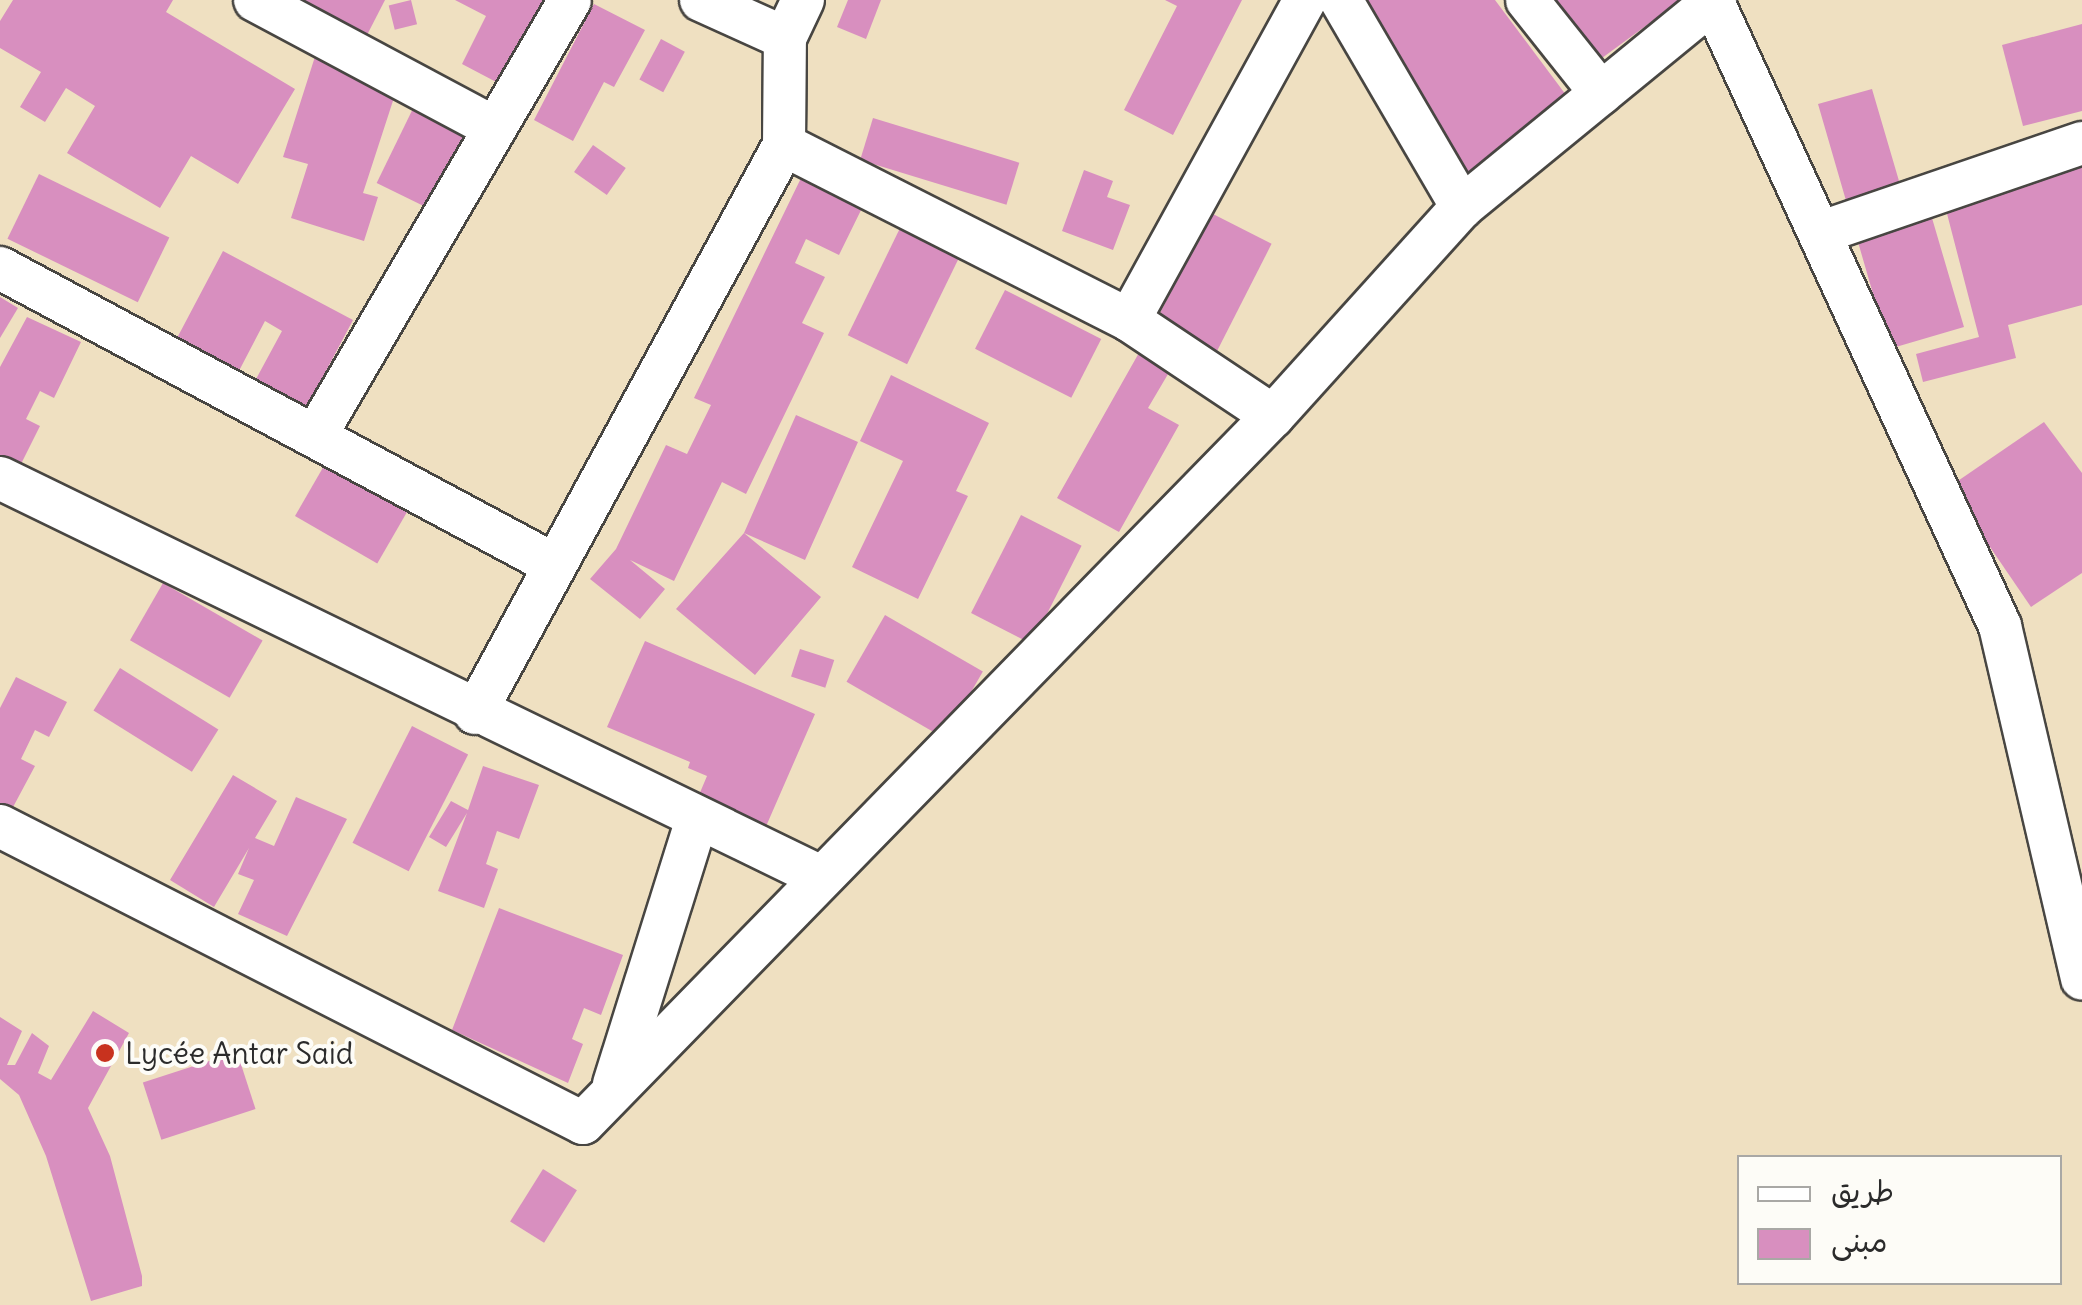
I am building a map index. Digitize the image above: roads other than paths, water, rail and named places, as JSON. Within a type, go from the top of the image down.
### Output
[{"type":"street","points":[[254,0],[495,128]]},
{"type":"street","points":[[317,433],[570,0]]},
{"type":"street","points":[[701,0],[785,38]]},
{"type":"street","points":[[474,712],[784,144],[785,38],[803,0]]},
{"type":"street","points":[[1129,320],[1305,0]]},
{"type":"street","points":[[1342,0],[1462,207]]},
{"type":"street","points":[[1527,0],[1602,92]]},
{"type":"street","points":[[0,826],[582,1123],[1273,416],[1462,207],[1713,0],[2000,626],[2082,979]]},
{"type":"street","points":[[1822,232],[2082,143]]},
{"type":"street","points":[[784,144],[1129,320],[1273,416]]},
{"type":"street","points":[[0,268],[317,433],[552,564]]},
{"type":"street","points":[[0,478],[696,822],[821,878]]},
{"type":"street","points":[[611,1093],[696,822]]},
{"type":"place","name":"Lycée Antar Said","points":[[105,1053]]}]
